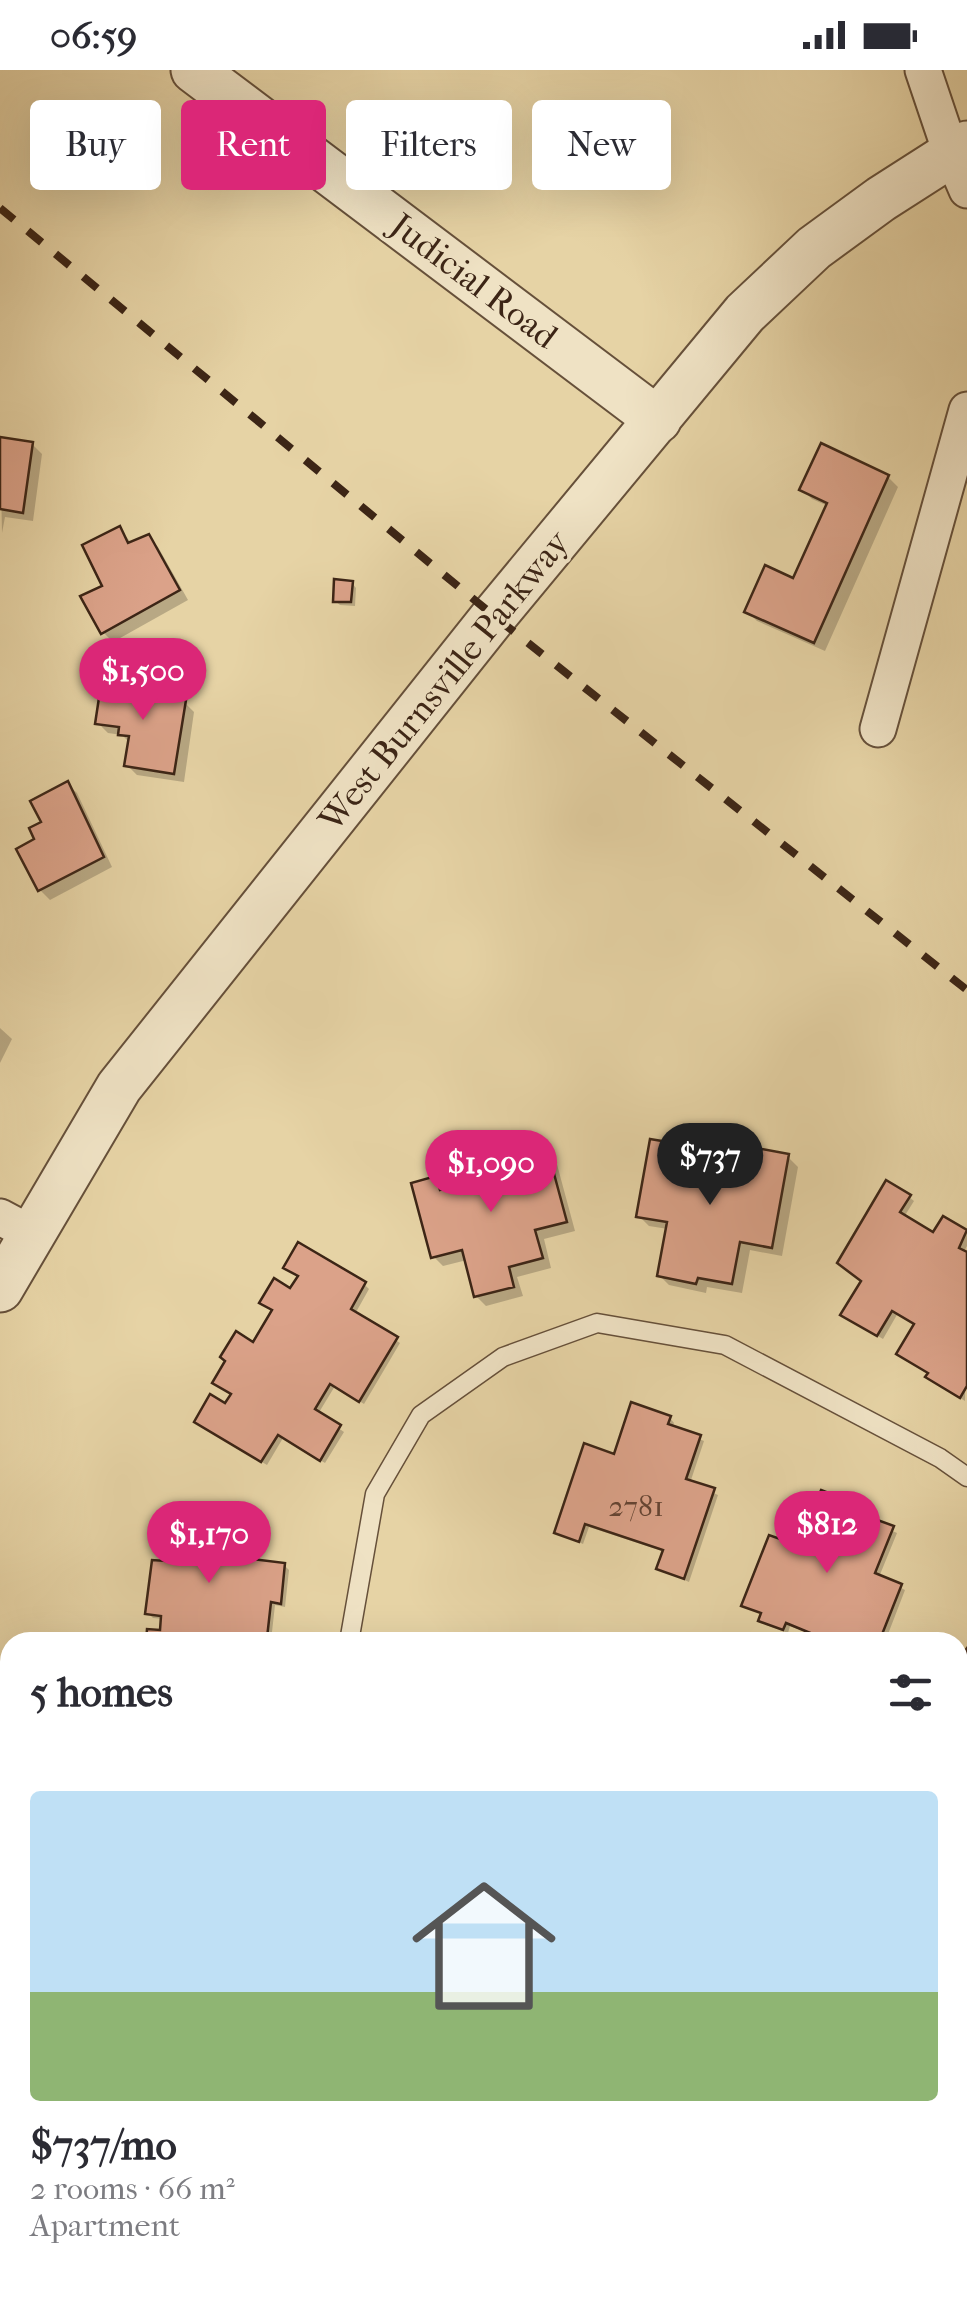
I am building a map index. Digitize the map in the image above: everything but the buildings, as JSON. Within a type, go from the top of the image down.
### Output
[{"type":"street","name":"Judicial Road","points":[[194,70],[658,420]]},
{"type":"street","points":[[924,70],[962,162]]},
{"type":"street","name":"West Burnsville Parkway","points":[[0,1288],[15,1225],[118,1087],[494,616],[745,313],[814,248],[962,162]]},
{"type":"street","points":[[878,729],[967,410]]},
{"type":"lane","points":[[351,1632],[375,1494],[420,1416],[503,1356],[598,1323],[725,1345],[967,1476]]},
{"type":"railway","points":[[0,208],[494,616],[967,990]]}]
